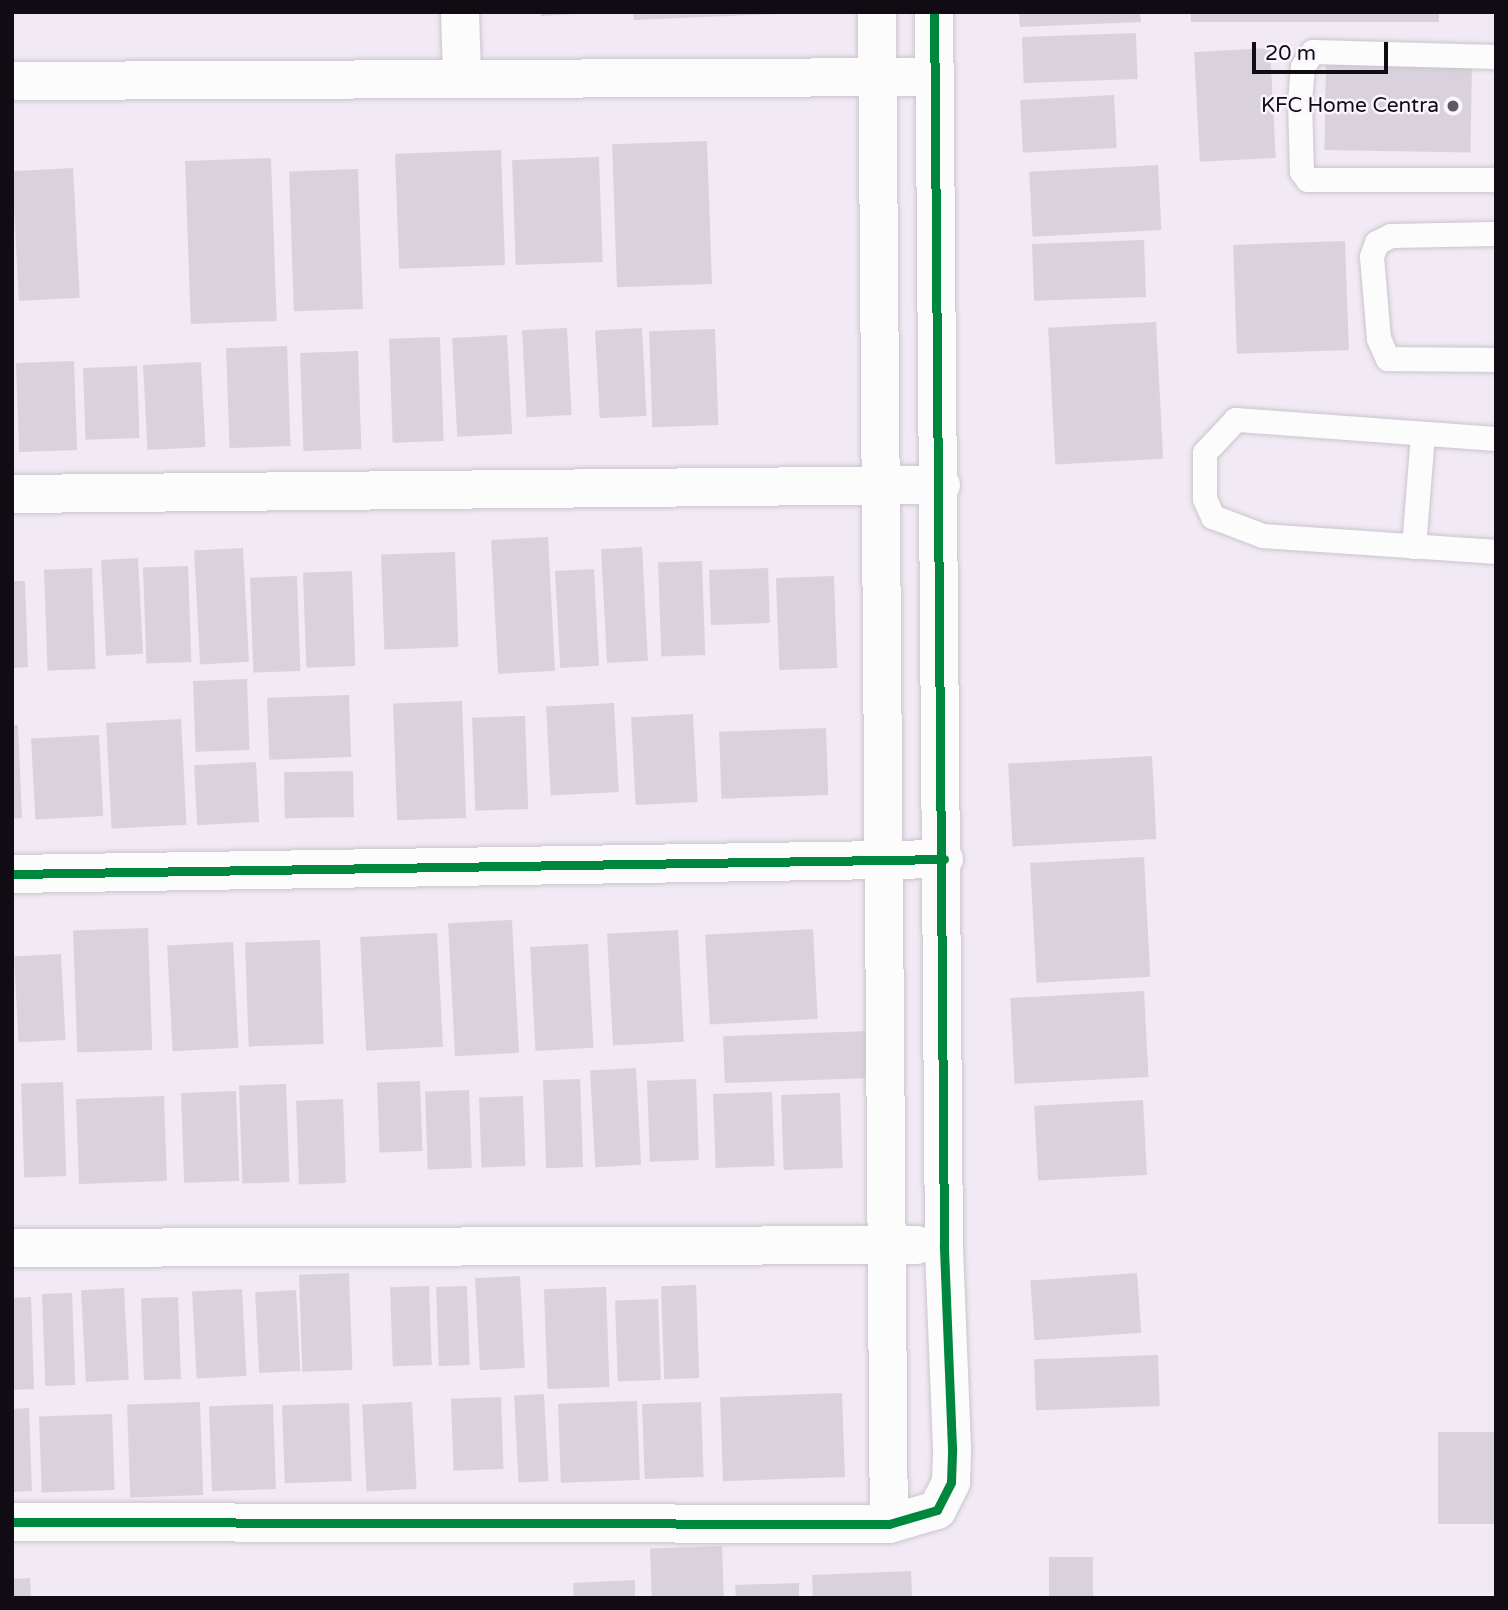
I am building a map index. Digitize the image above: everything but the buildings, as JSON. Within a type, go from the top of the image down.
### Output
[{"type":"street","points":[[460,12],[462,76]]},
{"type":"street","points":[[877,12],[890,1244],[889,1524]]},
{"type":"street","points":[[12,1522],[889,1524],[937,1510],[951,1482],[944,1245],[941,485],[934,12]]},
{"type":"street","points":[[12,81],[462,76],[935,76]]},
{"type":"street","points":[[12,495],[941,485]]},
{"type":"street","points":[[12,874],[944,859]]},
{"type":"street","points":[[12,1248],[944,1245]]},
{"type":"lane","points":[[1496,57],[1313,52],[1303,67],[1300,101],[1302,172],[1308,180],[1496,180]]},
{"type":"lane","points":[[1496,234],[1391,236],[1377,243],[1372,257],[1379,339],[1388,359],[1496,359]]},
{"type":"lane","points":[[1496,439],[1236,420],[1205,453],[1205,499],[1213,517],[1263,536],[1496,552]]},
{"type":"lane","points":[[1415,547],[1423,434]]},
{"type":"cycle path","points":[[12,1522],[889,1524],[937,1510],[951,1482],[952,1448],[944,1245],[934,12]]},
{"type":"cycle path","points":[[12,874],[944,859]]},
{"type":"place","name":"KFC Home Centra","points":[[1453,106]]}]
